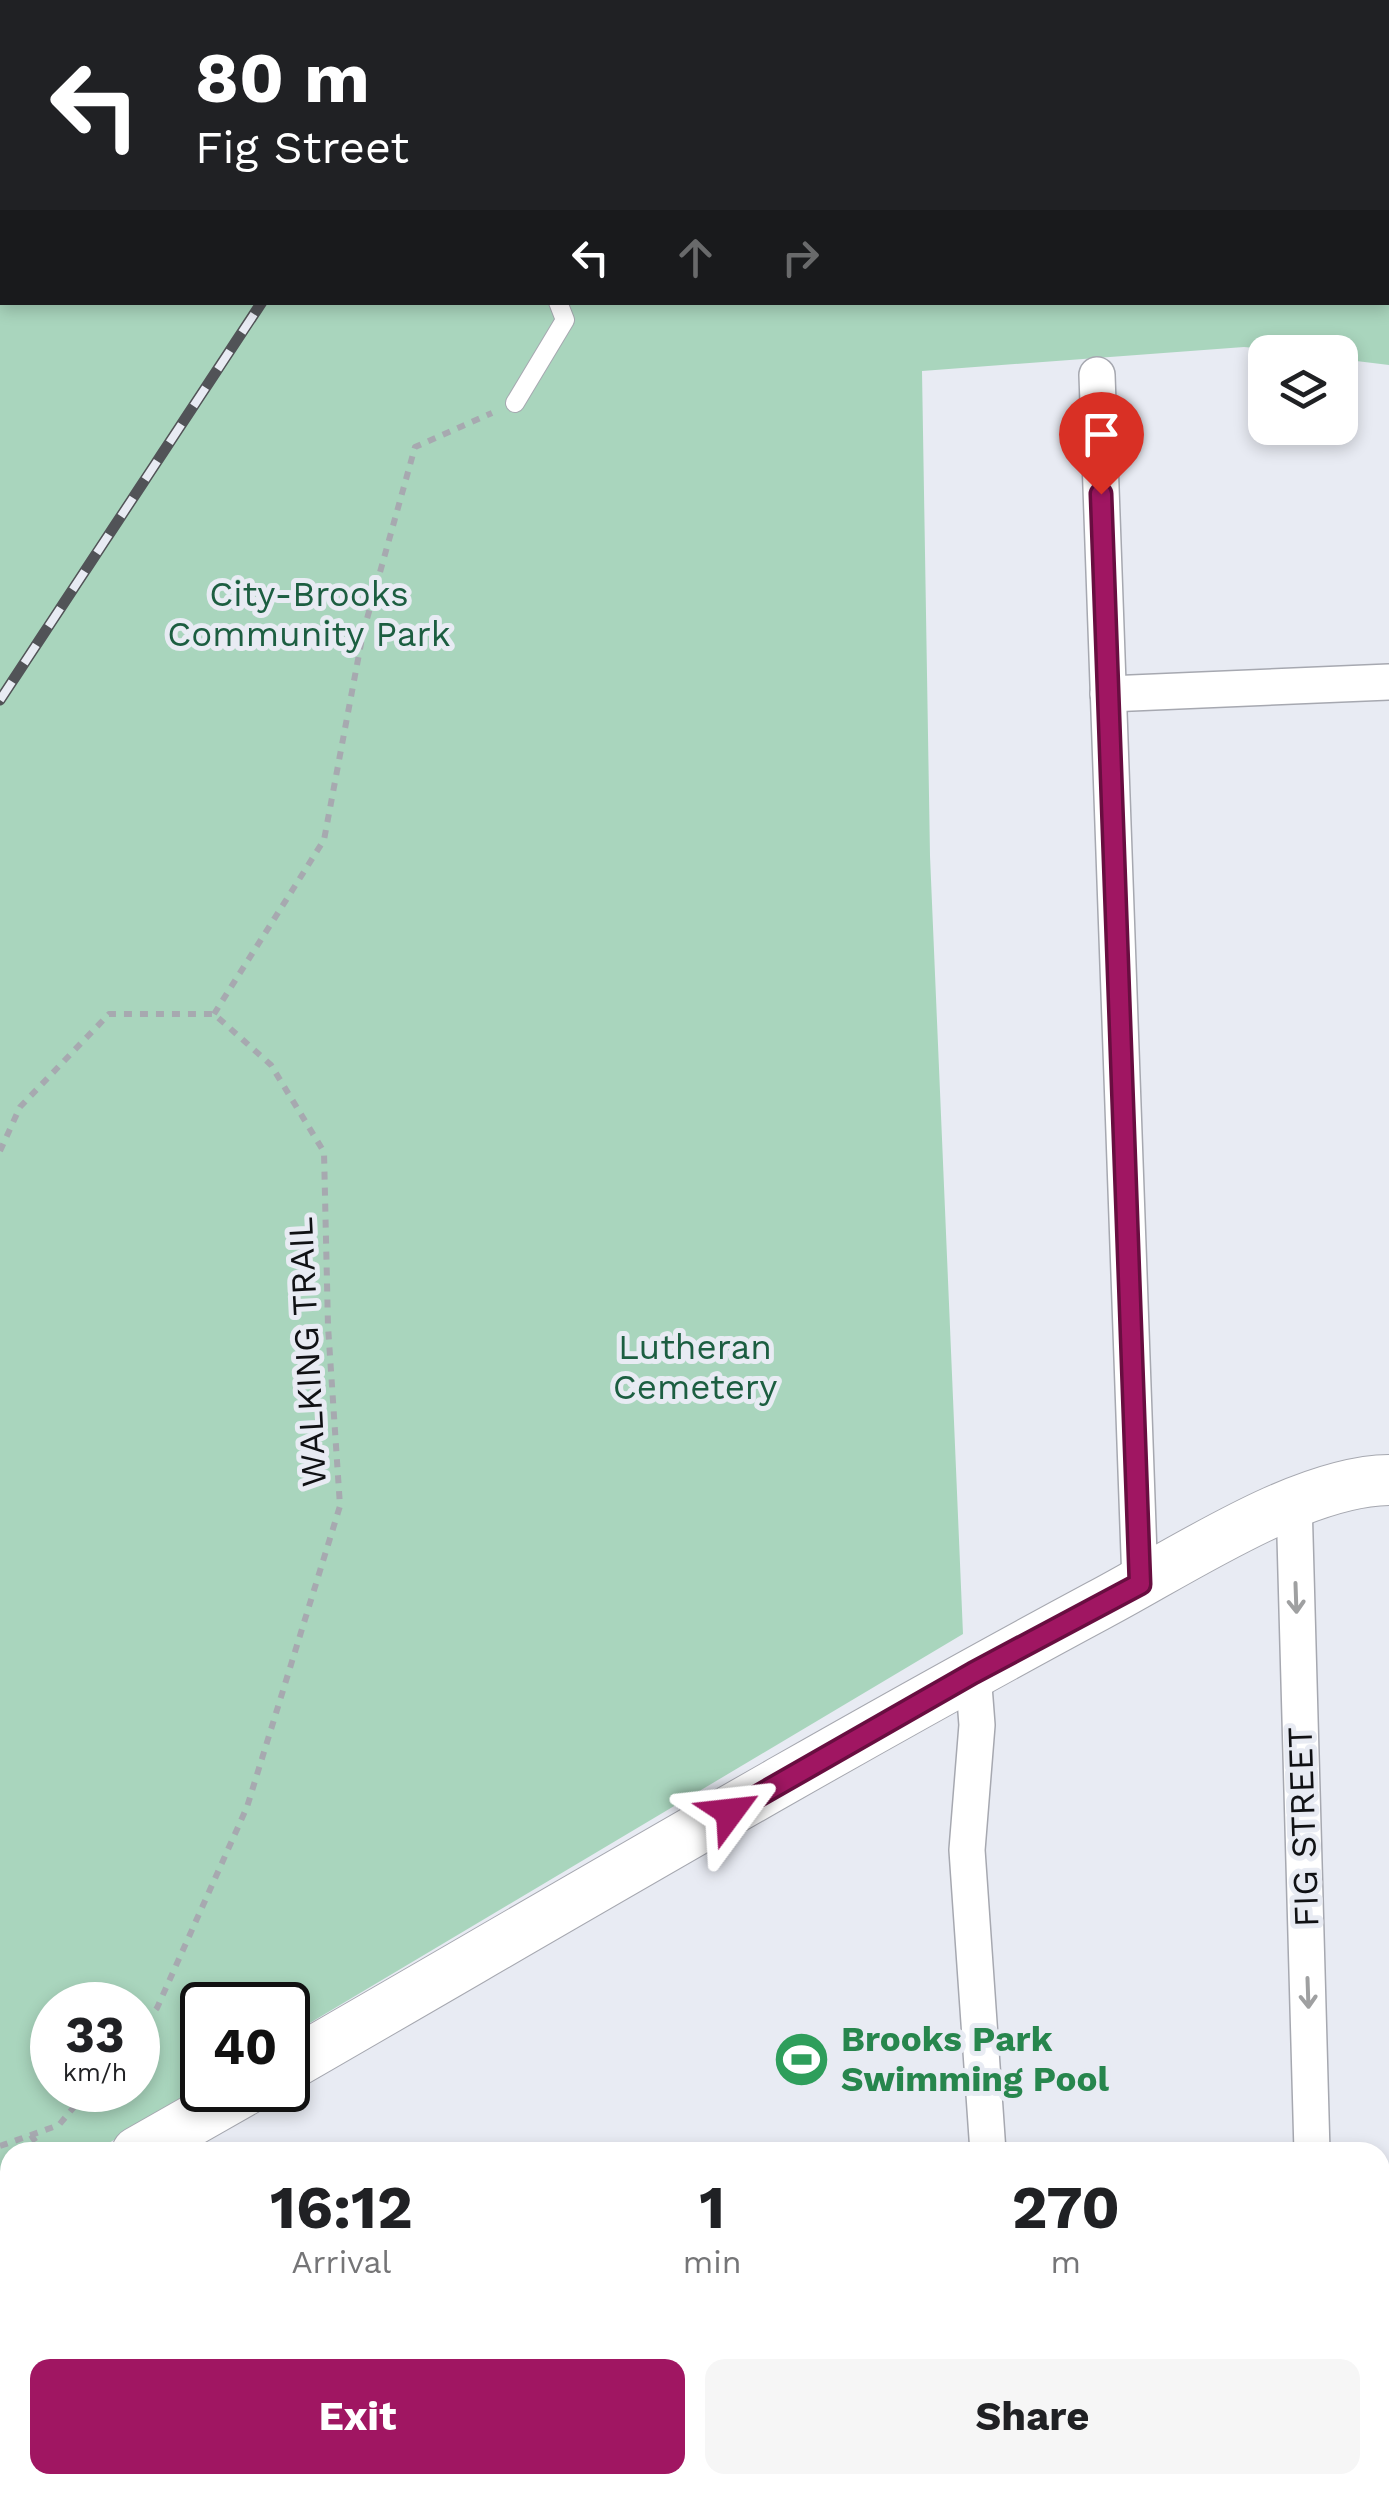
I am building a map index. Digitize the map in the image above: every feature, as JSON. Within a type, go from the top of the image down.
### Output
[{"type":"street","points":[[1098,374],[1140,1584]]},
{"type":"street","points":[[1108,694],[1389,682]]},
{"type":"street","points":[[310,2053],[973,1673],[1294,1500],[1374,1480],[1389,1480]]},
{"type":"street","name":"FIG STREET","points":[[1294,1500],[1312,2142]]},
{"type":"street","points":[[973,1673],[977,1725],[967,1850],[987,2142]]},
{"type":"street","points":[[155,2142],[207,2112]]},
{"type":"lane","points":[[516,403],[565,320],[559,305]]},
{"type":"path","points":[[0,1152],[20,1107],[109,1014],[214,1014],[324,840],[363,632],[416,447],[516,403]]},
{"type":"path","name":"WALKING TRAIL","points":[[160,2001],[247,1807],[340,1506],[328,1326],[324,1152],[271,1065],[214,1014]]},
{"type":"path","points":[[11,2142],[59,2124],[69,2112]]},
{"type":"path","points":[[31,2135],[36,2142]]},
{"type":"green space","name":"City-Brooks Community Park","points":[[0,305],[1389,305],[1389,365],[1358,361],[1358,335],[1248,335],[1248,347],[922,371],[930,856],[963,1634],[310,2023],[310,1982],[180,1982],[180,2100],[111,2142],[0,2142]]},
{"type":"railway","points":[[0,700],[260,305]]},
{"type":"place","name":"Brooks Park Swimming Pool","points":[[802,2059]]},
{"type":"route","points":[[730,1812],[973,1673],[1140,1584],[1101,494]]},
{"type":"park label","name":"Lutheran Cemetery","points":[[695,1367]]}]
